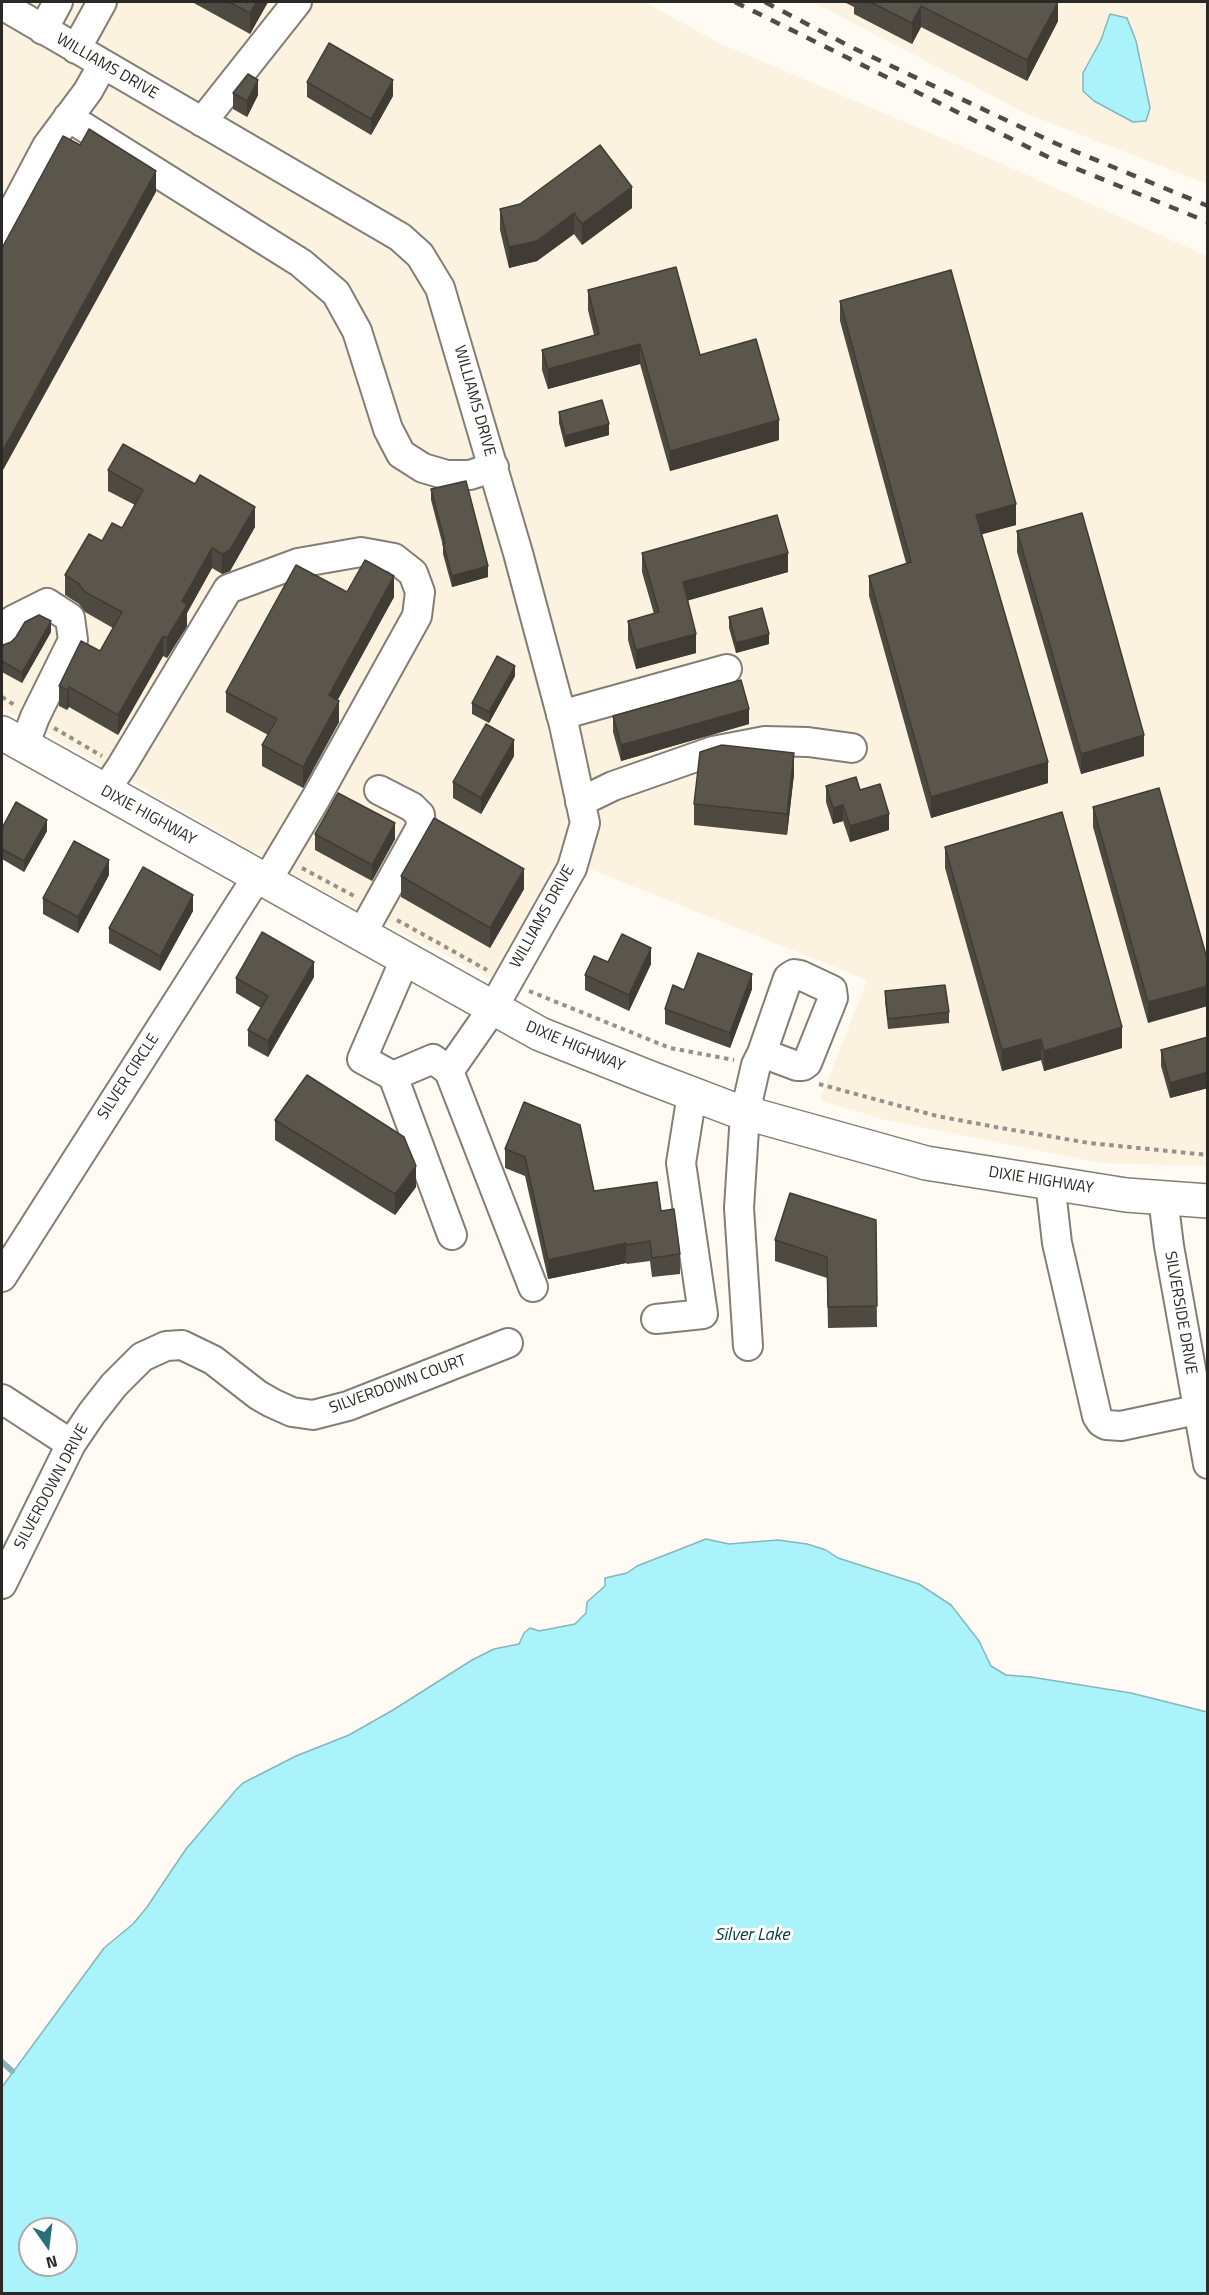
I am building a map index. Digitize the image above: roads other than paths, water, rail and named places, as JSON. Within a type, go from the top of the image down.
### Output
[{"type":"main road","name":"DIXIE HIGHWAY","points":[[20,732],[112,779],[268,872],[369,922],[405,959],[540,1034],[746,1113],[926,1162],[1126,1194],[1208,1201]]},
{"type":"street","points":[[43,30],[58,2]]},
{"type":"street","points":[[76,49],[102,2]]},
{"type":"street","points":[[202,122],[297,2]]},
{"type":"street","name":"WILLIAMS DRIVE","points":[[2,6],[400,237],[420,255],[440,288],[494,467],[561,715],[585,823],[572,868],[493,1008],[449,1071]]},
{"type":"street","points":[[2,231],[47,146],[88,91],[103,64]]},
{"type":"street","points":[[68,117],[301,263],[336,293],[357,331],[388,429],[401,454],[423,468],[447,475],[470,475],[494,467]]},
{"type":"street","name":"SILVER CIRCLE","points":[[2,1277],[268,872],[417,616],[420,592],[412,573],[394,558],[361,552],[298,563],[228,589],[112,779]]},
{"type":"street","points":[[2,639],[13,620],[47,603],[70,618],[73,640],[20,732]]},
{"type":"street","points":[[561,715],[726,669]]},
{"type":"street","points":[[580,802],[613,786],[713,751],[765,741],[808,742],[852,748]]},
{"type":"street","points":[[369,922],[421,827],[420,814],[412,807],[379,790]]},
{"type":"street","points":[[405,959],[362,1059],[393,1076],[452,1235]]},
{"type":"street","points":[[393,1076],[433,1059],[449,1071],[534,1287]]},
{"type":"street","points":[[748,1346],[739,1208],[746,1113],[759,1059]]},
{"type":"street","points":[[656,1319],[703,1314],[681,1163],[692,1094]]},
{"type":"street","points":[[1050,1182],[1057,1243],[1097,1416],[1106,1425],[1121,1426],[1196,1410]]},
{"type":"street","name":"SILVERSIDE DRIVE","points":[[1163,1197],[1196,1410],[1208,1464]]},
{"type":"street","name":"SILVERDOWN COURT","points":[[196,1352],[213,1360],[272,1403],[292,1412],[313,1415],[348,1406],[508,1343]]},
{"type":"street","name":"SILVERDOWN DRIVE","points":[[2,1584],[71,1444],[100,1403],[142,1357],[166,1346],[182,1345],[196,1352]]},
{"type":"street","points":[[2,1399],[71,1444]]},
{"type":"water","points":[[1110,14],[1127,18],[1136,41],[1150,108],[1146,121],[1133,122],[1094,101],[1083,91],[1083,73],[1101,40]]},
{"type":"water","name":"Silver Lake","points":[[706,1539],[729,1544],[778,1540],[807,1544],[826,1550],[838,1558],[919,1584],[951,1605],[979,1641],[991,1666],[1006,1675],[1131,1693],[1207,1712],[1207,2293],[2,2293],[2,2087],[104,1948],[133,1924],[186,1849],[236,1790],[243,1783],[296,1756],[349,1735],[472,1660],[494,1649],[519,1644],[524,1633],[530,1628],[539,1631],[575,1624],[586,1613],[587,1602],[605,1586],[605,1578],[627,1573],[637,1566]]},
{"type":"waterway","points":[[2,2062],[12,2071]]},
{"type":"railway","points":[[735,2],[1050,158],[1208,222]]},
{"type":"railway","points":[[765,2],[853,48],[1057,144],[1208,206]]}]
